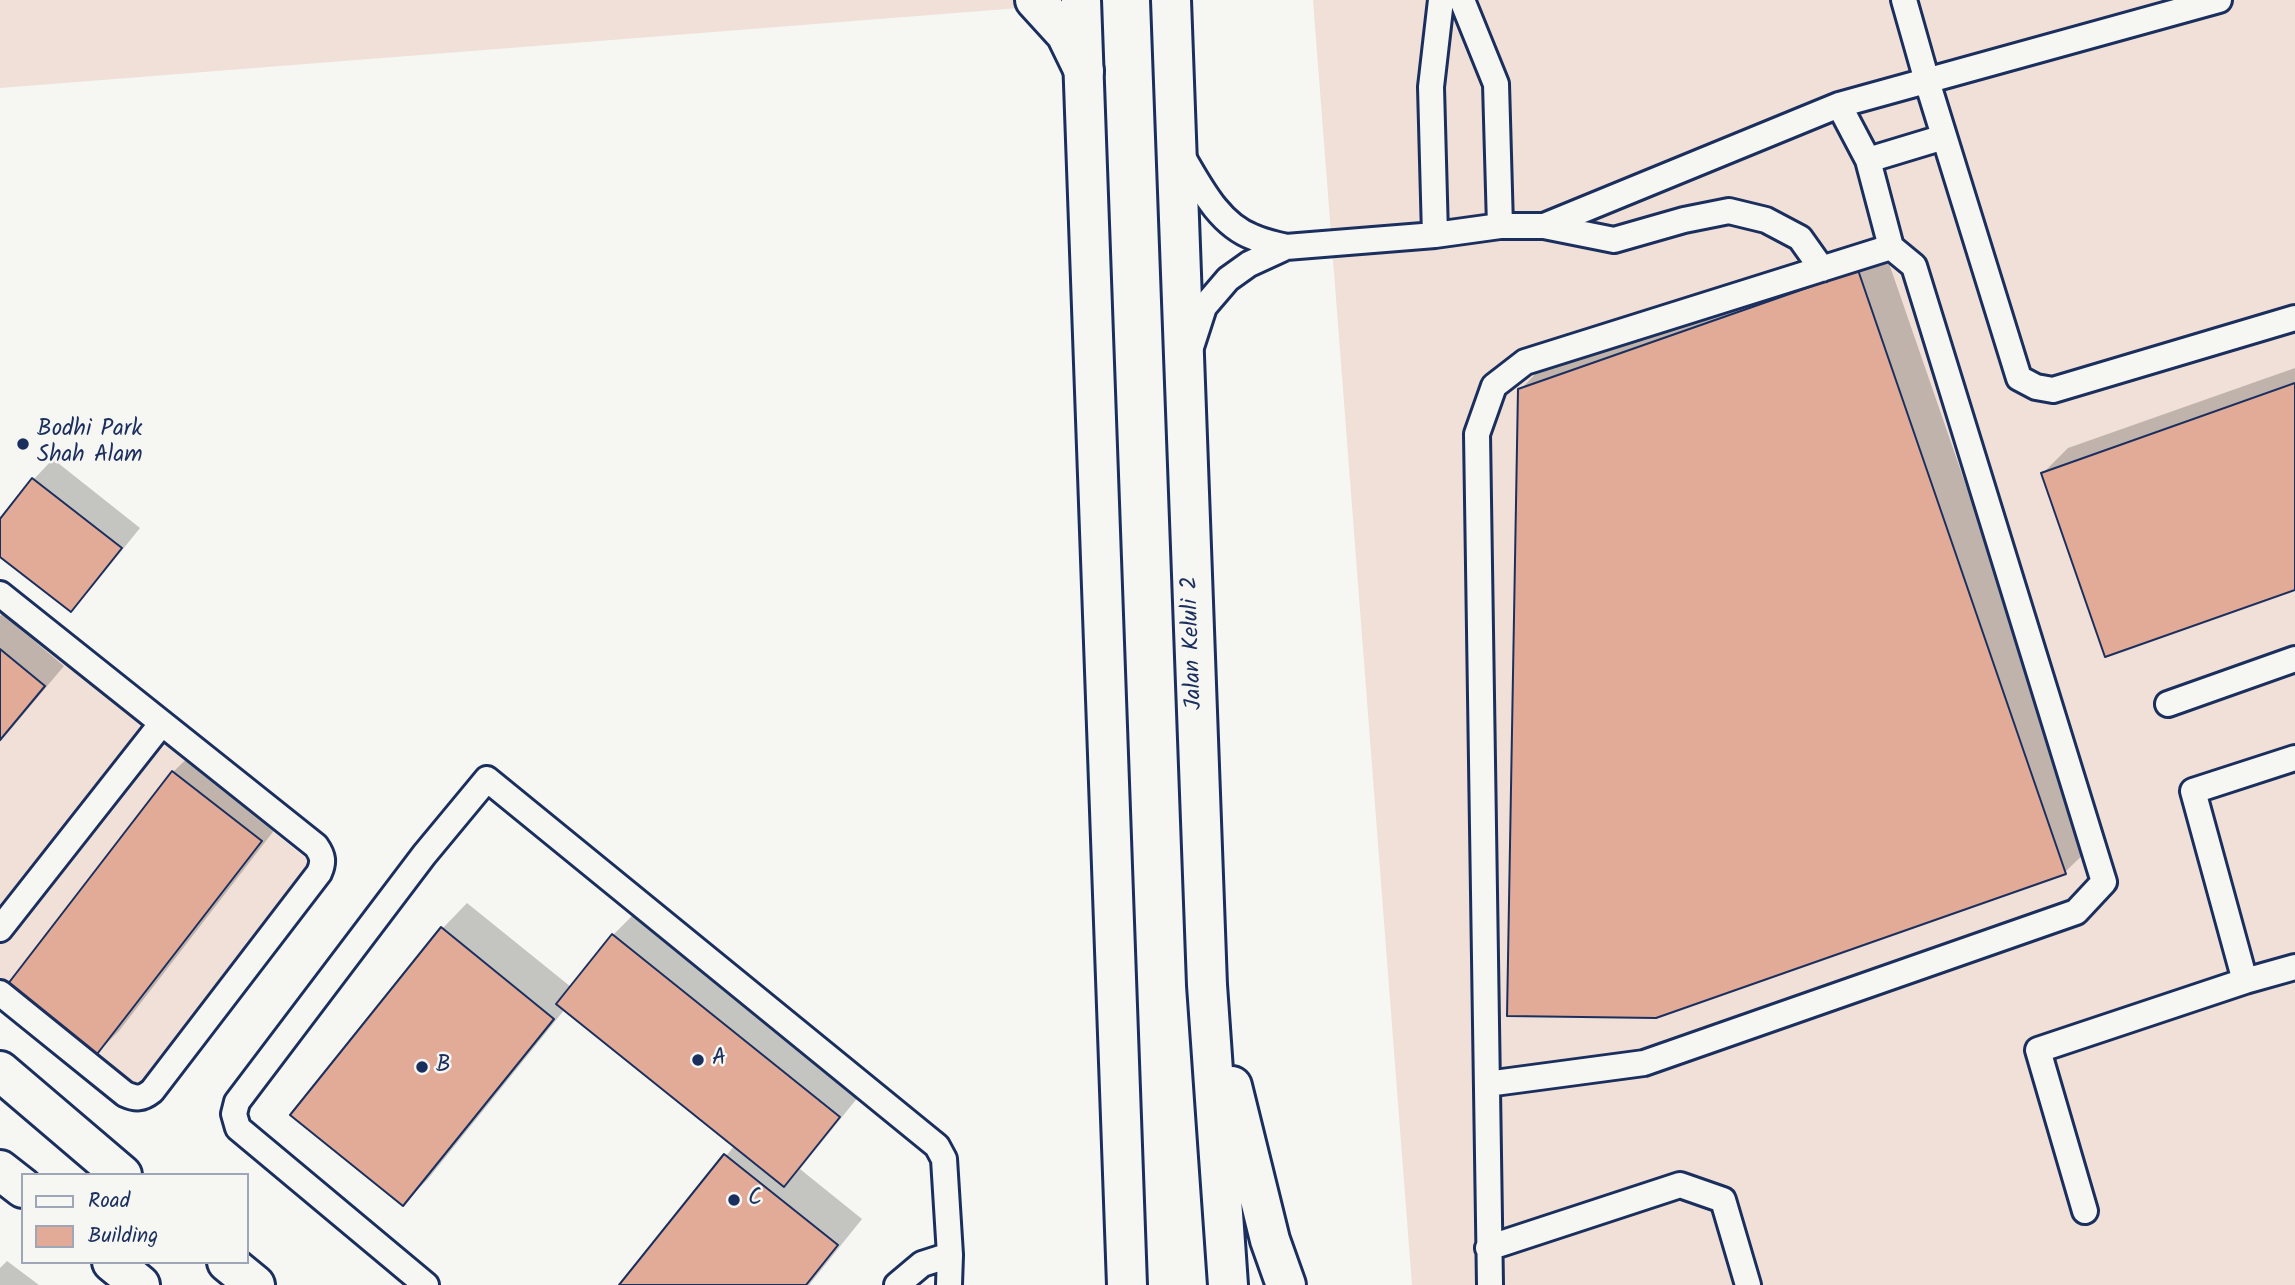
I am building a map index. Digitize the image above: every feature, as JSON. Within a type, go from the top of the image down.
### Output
[{"type":"street","points":[[1035,0],[1066,34],[1084,71]]},
{"type":"street","points":[[1081,0],[1128,1285]]},
{"type":"street","name":"Jalan Keluli 2","points":[[1171,0],[1207,985],[1228,1285]]},
{"type":"street","points":[[1207,985],[1270,1240],[1286,1285]]},
{"type":"street","points":[[0,1071],[120,1173]]},
{"type":"street","points":[[0,1170],[21,1186]]},
{"type":"street","points":[[114,1264],[139,1285]]},
{"type":"street","points":[[229,1264],[255,1285]]},
{"type":"lane","points":[[1435,235],[1431,87],[1441,0]]},
{"type":"lane","points":[[1462,0],[1496,83],[1500,226]]},
{"type":"lane","points":[[1904,0],[2019,378],[2053,390],[2295,318]]},
{"type":"lane","points":[[1544,226],[1839,105],[1927,81],[2148,9],[2219,0]]},
{"type":"lane","points":[[1487,1084],[1643,1063],[2076,912],[2104,882],[1914,266],[1891,247],[1868,160],[1839,105]]},
{"type":"lane","points":[[1868,160],[1944,137]]},
{"type":"lane","points":[[1177,147],[1206,195],[1226,219],[1251,237],[1286,247]]},
{"type":"lane","points":[[1184,368],[1204,307],[1228,279],[1248,264],[1286,247],[1435,235],[1500,226],[1544,226],[1614,240],[1684,220],[1729,211],[1766,220],[1800,237],[1822,268]]},
{"type":"lane","points":[[1490,1285],[1477,434],[1494,386],[1525,362],[1891,247]]},
{"type":"lane","points":[[0,594],[316,846],[322,854],[323,864],[319,873],[152,1091],[144,1097],[134,1098],[125,1094],[0,993]]},
{"type":"lane","points":[[2168,704],[2295,659]]},
{"type":"lane","points":[[0,929],[162,723]]},
{"type":"lane","points":[[2245,981],[2193,791],[2295,758]]},
{"type":"lane","points":[[426,1285],[239,1128],[234,1114],[237,1102],[424,855],[487,779],[937,1146],[944,1159],[950,1255],[949,1285]]},
{"type":"lane","points":[[2085,1211],[2038,1049],[2295,967]]},
{"type":"lane","points":[[1488,1248],[1680,1185],[1723,1200],[1748,1285]]},
{"type":"lane","points":[[897,1285],[922,1264],[950,1255]]},
{"type":"shaded area","points":[[0,0],[1019,0],[1019,8],[0,88]]},
{"type":"shaded area","points":[[1313,0],[2295,0],[2295,1285],[1412,1285]]},
{"type":"shaded area","points":[[0,612],[312,863],[137,1087],[0,978]]},
{"type":"building","points":[[1858,270],[2066,874],[1656,1018],[1507,1016],[1518,389]]},
{"type":"building","points":[[2295,383],[2295,590],[2105,657],[2041,473]]},
{"type":"building","points":[[32,478],[122,548],[71,612],[0,557],[0,519]]},
{"type":"building","points":[[0,649],[45,686],[0,740]]},
{"type":"building","points":[[172,771],[262,841],[94,1058],[4,989]]},
{"type":"building","name":"B","points":[[441,927],[554,1019],[403,1206],[290,1115]]},
{"type":"building","name":"A","points":[[612,934],[840,1117],[784,1187],[556,1004]]},
{"type":"building","name":"C","points":[[724,1154],[838,1245],[806,1285],[619,1285]]},
{"type":"place","name":"Bodhi Park Shah Alam","points":[[23,444]]},
{"type":"place","name":"A","points":[[698,1060]]},
{"type":"place","name":"B","points":[[422,1067]]},
{"type":"place","name":"C","points":[[734,1200]]}]
